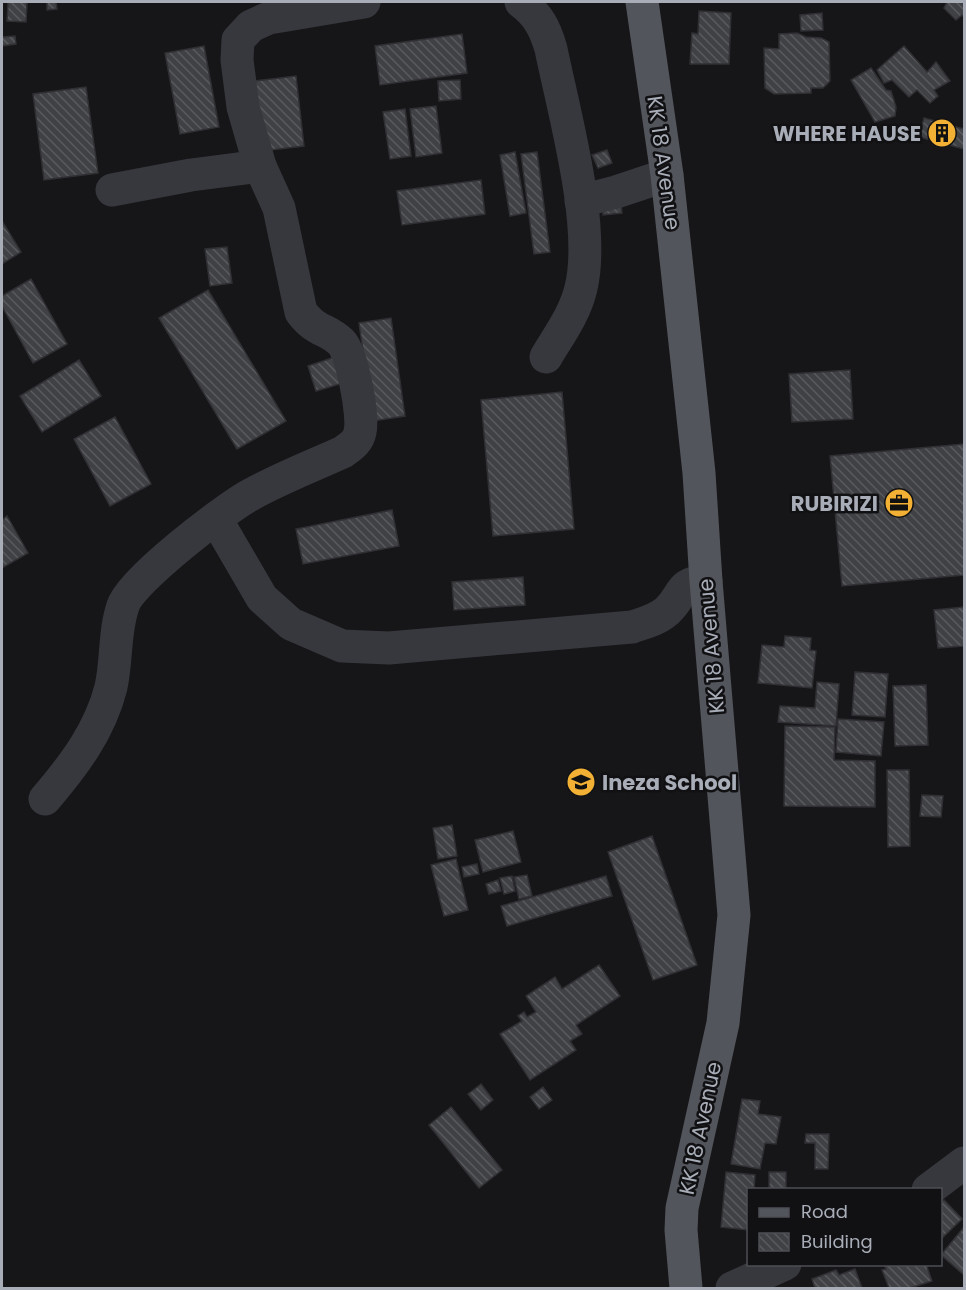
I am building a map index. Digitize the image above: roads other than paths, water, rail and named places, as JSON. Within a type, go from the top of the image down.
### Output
[{"type":"main road","name":"KK 18 Avenue","points":[[642,2],[667,175],[699,473],[734,915],[723,1023],[682,1208],[681,1230],[686,1288]]},
{"type":"street","points":[[45,799],[79,759],[99,722],[111,686],[123,604],[150,571],[250,495],[343,452],[355,444],[360,432],[360,414],[348,354],[340,342],[311,325],[301,312],[279,208],[260,166],[243,107],[237,60],[238,40],[250,26],[269,18],[364,2]]},
{"type":"street","points":[[521,2],[534,12],[545,28],[581,201],[585,260],[581,288],[569,320],[546,357]]},
{"type":"street","points":[[112,190],[190,175],[260,166]]},
{"type":"street","points":[[581,201],[667,175]]},
{"type":"street","points":[[216,519],[262,598],[291,624],[342,646],[389,648],[632,627],[665,613],[687,584],[706,581]]},
{"type":"street","points":[[732,1288],[780,1266]]},
{"type":"place","name":"WHERE HAUSE","points":[[942,133]]},
{"type":"place","name":"RUBIRIZI","points":[[899,503]]},
{"type":"place","name":"Ineza School","points":[[581,782]]}]
